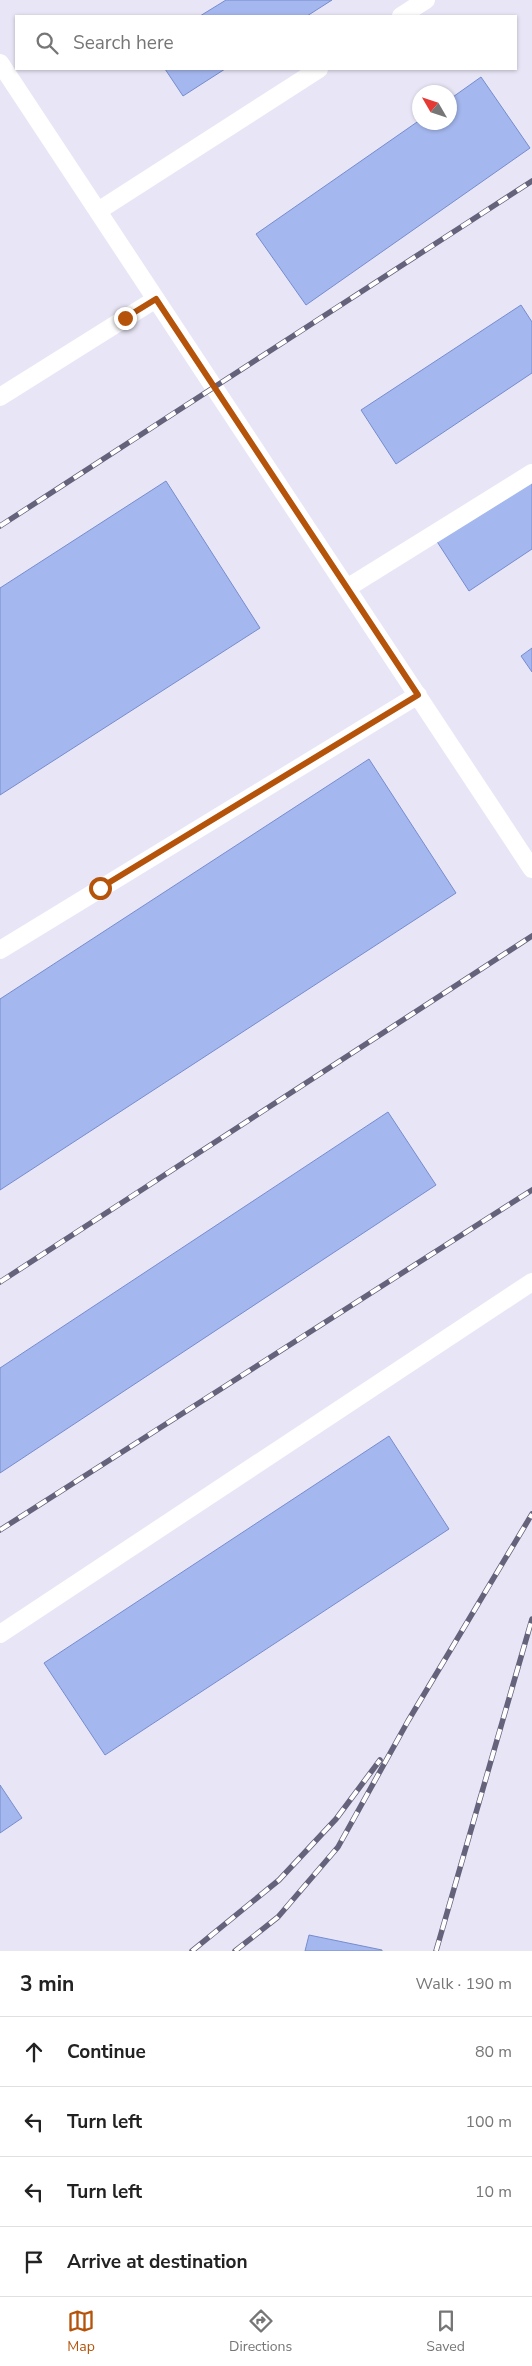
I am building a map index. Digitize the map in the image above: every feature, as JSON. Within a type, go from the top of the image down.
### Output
[{"type":"lane","points":[[403,15],[426,0]]},
{"type":"lane","points":[[0,63],[532,869]]},
{"type":"lane","points":[[98,211],[317,70]]},
{"type":"lane","points":[[0,397],[156,299]]},
{"type":"lane","points":[[347,588],[532,473]]},
{"type":"lane","points":[[0,950],[418,695]]},
{"type":"lane","points":[[0,1634],[532,1282]]},
{"type":"building","points":[[226,0],[332,0],[309,15],[202,15]]},
{"type":"building","points":[[166,70],[223,70],[183,96]]},
{"type":"building","points":[[481,77],[530,148],[306,305],[256,234],[412,126],[412,130],[457,130],[457,94]]},
{"type":"building","points":[[521,305],[532,322],[532,373],[396,464],[361,410]]},
{"type":"building","points":[[532,477],[532,549],[469,591],[436,540]]},
{"type":"building","points":[[166,481],[260,628],[0,795],[0,588]]},
{"type":"building","points":[[532,648],[532,672],[521,656]]},
{"type":"building","points":[[369,759],[456,893],[0,1190],[0,999]]},
{"type":"building","points":[[388,1112],[436,1185],[0,1473],[0,1368]]},
{"type":"building","points":[[389,1436],[449,1529],[105,1755],[44,1663]]},
{"type":"building","points":[[0,1785],[22,1818],[0,1833]]},
{"type":"building","points":[[309,1935],[382,1950],[382,1951],[305,1951]]},
{"type":"railway","points":[[0,526],[532,181]]},
{"type":"railway","points":[[0,1282],[532,936]]},
{"type":"railway","points":[[0,1530],[532,1190]]},
{"type":"railway","points":[[235,1951],[278,1917],[338,1847],[408,1721],[532,1514]]},
{"type":"railway","points":[[436,1951],[532,1619]]},
{"type":"railway","points":[[192,1951],[279,1880],[336,1819],[380,1760]]},
{"type":"route","points":[[100,888],[418,695],[156,299],[125,318]]}]
